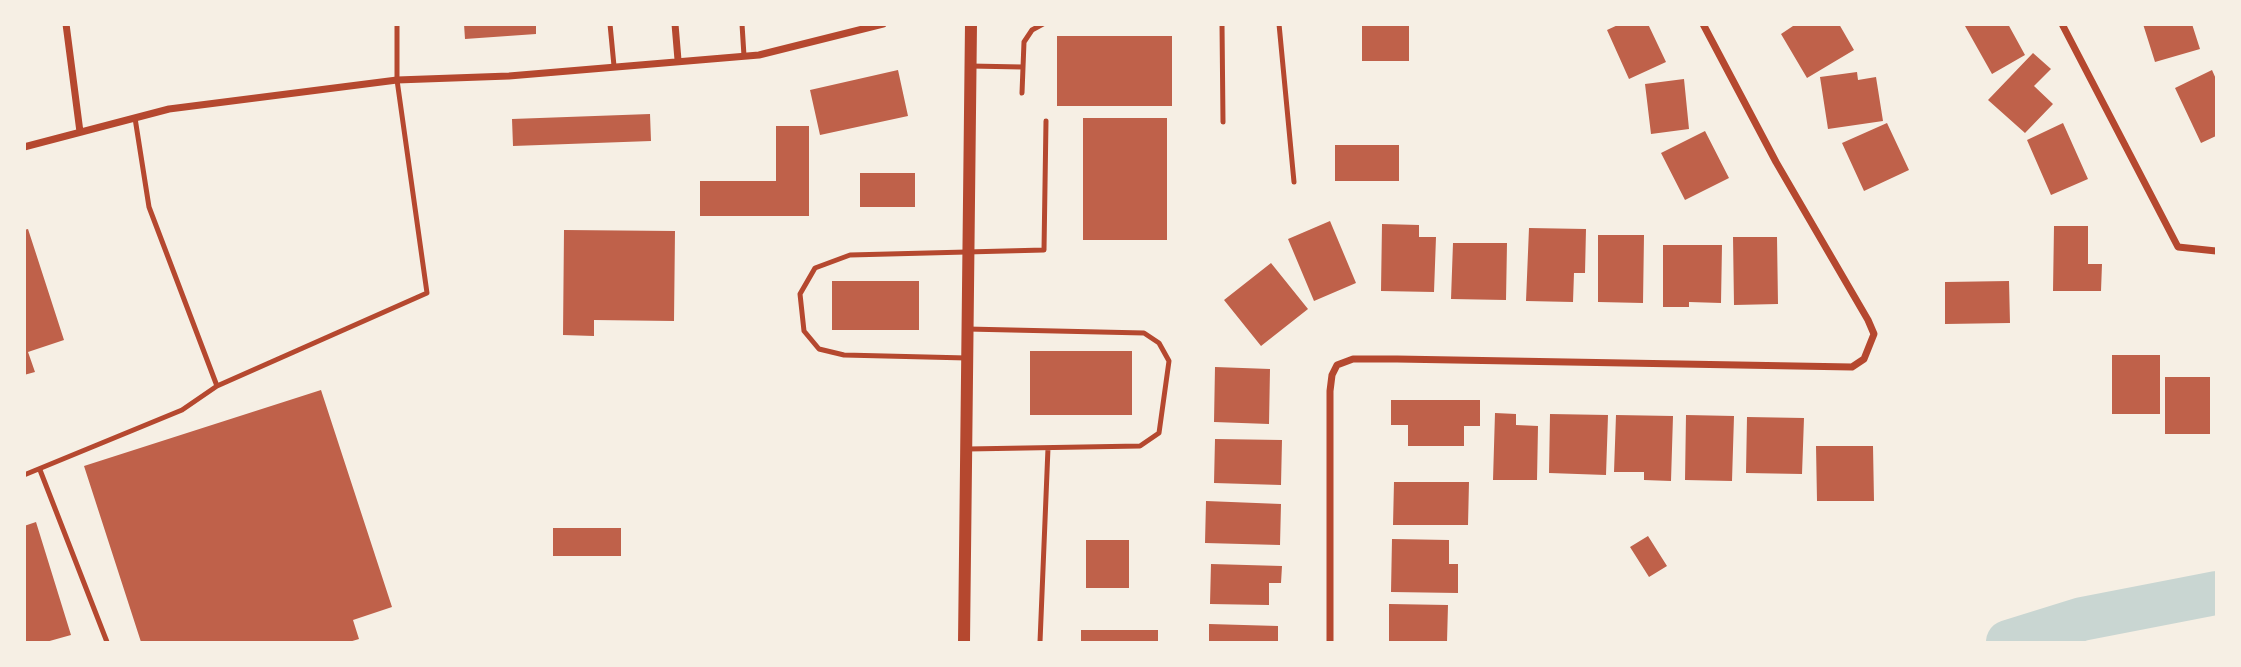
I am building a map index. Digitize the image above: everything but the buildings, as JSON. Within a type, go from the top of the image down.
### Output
[{"type":"street","points":[[66,24],[80,132]]},
{"type":"street","points":[[675,24],[678,60]]},
{"type":"street","points":[[24,147],[169,109],[397,79],[509,76],[744,56],[843,37],[883,24]]},
{"type":"street","points":[[964,642],[971,24]]},
{"type":"street","points":[[1330,642],[1330,391],[1332,375],[1337,365],[1353,359],[1397,359],[1852,366],[1864,359],[1874,334],[1868,320],[1776,162],[1703,24]]},
{"type":"street","points":[[2062,24],[2178,247],[2217,251]]},
{"type":"lane","points":[[24,475],[182,410],[217,387],[427,293],[397,79],[397,24]]},
{"type":"lane","points":[[610,24],[614,66]]},
{"type":"lane","points":[[742,24],[744,56]]},
{"type":"lane","points":[[1022,93],[1022,67],[1027,35],[1043,24]]},
{"type":"lane","points":[[1222,24],[1223,122]]},
{"type":"lane","points":[[1279,24],[1294,182]]},
{"type":"lane","points":[[970,66],[1022,67]]},
{"type":"lane","points":[[135,117],[149,207],[217,387]]},
{"type":"lane","points":[[967,358],[844,355],[819,349],[804,331],[800,294],[814,268],[850,255],[1044,250],[1046,121]]},
{"type":"lane","points":[[966,449],[1140,446],[1159,433],[1169,361],[1159,342],[1144,333],[967,328]]},
{"type":"lane","points":[[1041,642],[1048,448]]},
{"type":"lane","points":[[40,470],[107,642]]},
{"type":"waterway","points":[[2008,642],[2082,619],[2216,593]]}]
